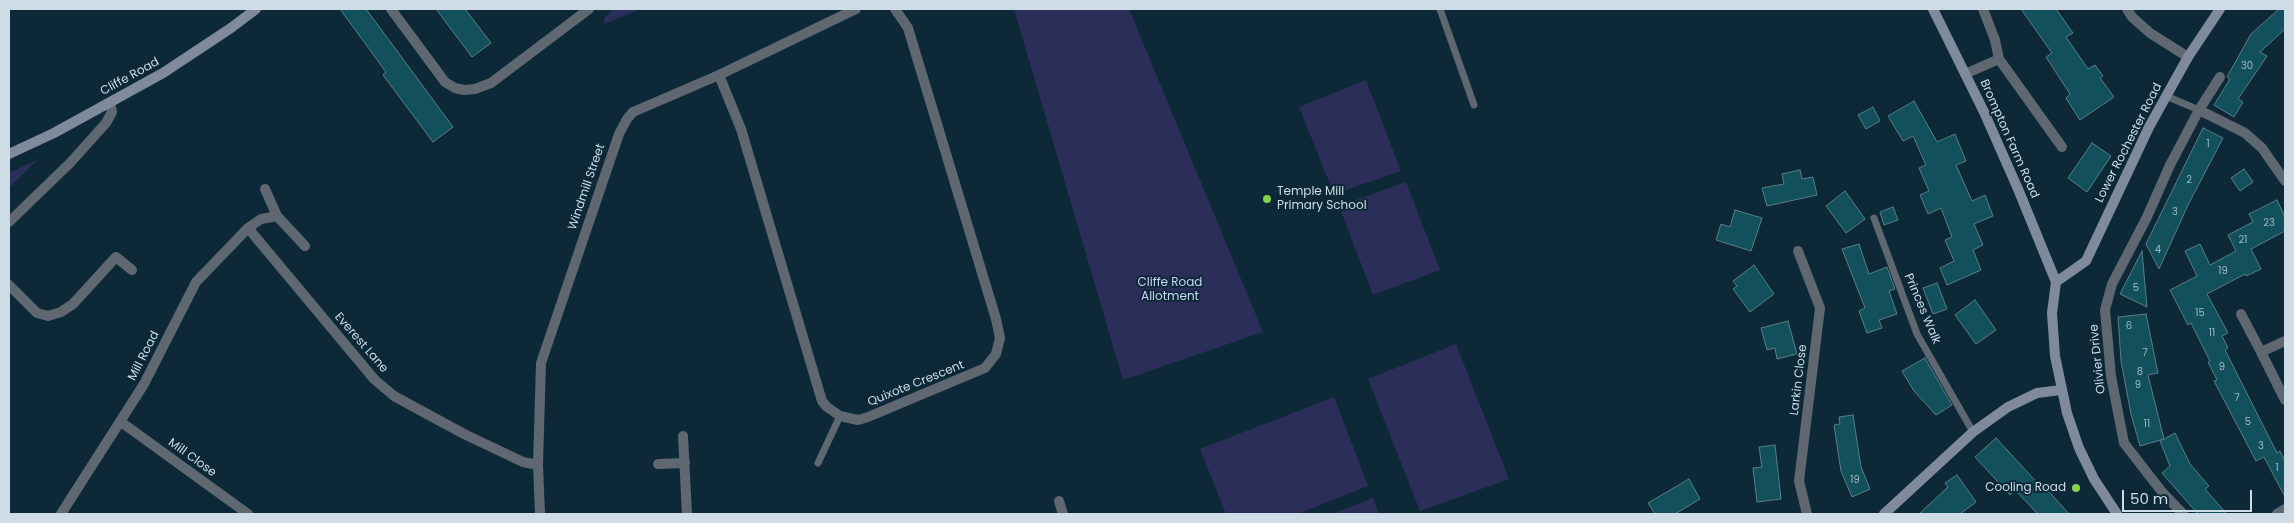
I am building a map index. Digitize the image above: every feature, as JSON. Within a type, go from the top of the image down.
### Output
[{"type":"main road","name":"Cliffe Road","points":[[9,154],[110,103],[178,64],[256,9]]},
{"type":"main road","name":"Brompton Farm Road","points":[[1933,9],[2018,189],[2056,282]]},
{"type":"main road","name":"Lower Rochester Road","points":[[2056,282],[2086,261],[2149,127],[2188,57],[2220,9]]},
{"type":"main road","points":[[2056,282],[2052,313],[2055,356],[2061,390],[2079,448],[2094,479],[2118,514]]},
{"type":"main road","points":[[1884,514],[1973,432],[2015,404],[2037,394],[2061,390]]},
{"type":"street","points":[[391,9],[445,82],[464,90],[475,89],[491,83],[589,9]]},
{"type":"street","name":"Windmill Street","points":[[540,514],[538,465],[541,363],[619,134],[633,112],[719,75],[856,9]]},
{"type":"street","name":"Quixote Crescent","points":[[840,416],[858,420],[868,417],[976,372],[991,362],[999,346],[1000,338],[996,319],[908,28],[895,9]]},
{"type":"street","points":[[1983,9],[1995,40],[1999,59],[2062,147]]},
{"type":"street","points":[[2127,9],[2132,17],[2150,33],[2188,57]]},
{"type":"street","points":[[1965,74],[1999,59]]},
{"type":"street","points":[[719,75],[741,129],[822,401],[840,416]]},
{"type":"street","name":"Olivier Drive","points":[[2183,514],[2162,492],[2124,444],[2111,376],[2105,310],[2112,284],[2147,217],[2170,165],[2199,110],[2220,77]]},
{"type":"street","points":[[9,222],[70,163],[106,123],[112,112],[110,103]]},
{"type":"street","points":[[2199,110],[2246,133],[2262,148],[2285,181]]},
{"type":"street","points":[[265,189],[276,216],[305,246]]},
{"type":"street","name":"Mill Road","points":[[61,514],[144,384],[196,282],[248,228],[262,220],[276,216]]},
{"type":"street","name":"Everest Lane","points":[[248,228],[374,379],[394,396],[464,434],[523,462],[538,465]]},
{"type":"street","name":"Larkin Close","points":[[1798,251],[1820,308],[1799,481],[1807,514]]},
{"type":"street","points":[[9,285],[38,313],[48,316],[62,312],[72,304],[116,257],[132,270]]},
{"type":"street","points":[[2241,314],[2285,400]]},
{"type":"street","points":[[2261,352],[2285,342]]},
{"type":"street","name":"Mill Close","points":[[121,422],[248,514]]},
{"type":"street","points":[[683,436],[687,514]]},
{"type":"street","points":[[658,464],[685,462]]},
{"type":"street","points":[[1059,501],[1063,514]]},
{"type":"street","points":[[2277,514],[2285,510]]},
{"type":"lane","points":[[1440,9],[1474,105]]},
{"type":"lane","points":[[2166,96],[2199,110]]},
{"type":"lane","name":"Princes Walk","points":[[1874,218],[1917,334],[1973,432]]},
{"type":"lane","points":[[818,463],[840,416]]},
{"type":"green space","points":[[614,9],[641,9],[604,24],[605,17]]},
{"type":"green space","name":"Cliffe Road Allotment","points":[[1014,9],[1129,9],[1263,332],[1123,380]]},
{"type":"green space","points":[[1366,80],[1401,171],[1334,194],[1299,107]]},
{"type":"green space","points":[[37,160],[9,188],[9,173]]},
{"type":"green space","points":[[1406,182],[1440,270],[1373,295],[1339,206]]},
{"type":"green space","points":[[1456,344],[1509,479],[1420,511],[1368,379]]},
{"type":"green space","points":[[1334,397],[1368,486],[1298,514],[1226,514],[1200,449]]},
{"type":"green space","points":[[1373,498],[1379,514],[1331,514]]},
{"type":"building","points":[[340,9],[366,9],[453,127],[433,142],[383,75],[386,72]]},
{"type":"building","points":[[436,9],[465,9],[491,43],[472,57]]},
{"type":"building","points":[[2021,9],[2056,9],[2073,33],[2066,37],[2088,69],[2095,65],[2103,76],[2100,78],[2114,97],[2080,120],[2066,98],[2070,94],[2046,57],[2052,53]]},
{"type":"building","points":[[2279,9],[2285,9],[2285,29],[2260,52],[2267,56],[2238,99],[2243,102],[2234,117],[2214,105],[2230,79],[2227,77],[2251,34]]},
{"type":"building","points":[[1914,101],[1937,142],[1955,134],[1966,161],[1956,165],[1972,201],[1985,195],[1993,216],[1974,224],[1983,245],[1973,250],[1981,270],[1947,285],[1940,268],[1954,261],[1945,240],[1952,237],[1941,208],[1928,214],[1920,195],[1929,191],[1919,168],[1926,165],[1913,136],[1903,141],[1888,116]]},
{"type":"building","points":[[1873,107],[1880,121],[1866,129],[1858,115]]},
{"type":"building","points":[[2203,128],[2223,138],[2188,205],[2159,269],[2146,244]]},
{"type":"building","points":[[2092,143],[2111,156],[2087,192],[2068,178]]},
{"type":"building","points":[[2244,169],[2253,182],[2240,191],[2231,178]]},
{"type":"building","points":[[1800,170],[1802,179],[1813,177],[1817,195],[1767,206],[1762,188],[1784,184],[1782,174]]},
{"type":"building","points":[[1845,191],[1865,219],[1846,233],[1826,206]]},
{"type":"building","points":[[2277,200],[2285,217],[2285,231],[2251,249],[2261,269],[2246,276],[2245,274],[2207,294],[2228,333],[2222,336],[2228,348],[2225,350],[2277,453],[2280,451],[2285,461],[2285,497],[2264,457],[2256,461],[2214,381],[2217,380],[2208,362],[2210,361],[2191,323],[2188,325],[2170,290],[2197,276],[2185,251],[2200,244],[2210,265],[2236,251],[2228,235],[2253,222],[2249,214]]},
{"type":"building","points":[[1893,207],[1898,220],[1884,225],[1880,212]]},
{"type":"building","points":[[1735,210],[1762,218],[1751,251],[1716,240],[1721,224],[1730,227]]},
{"type":"building","points":[[1859,244],[1869,274],[1887,267],[1895,289],[1889,291],[1897,314],[1879,320],[1882,328],[1867,333],[1859,311],[1865,308],[1842,249]]},
{"type":"building","points":[[2142,251],[2147,307],[2120,294]]},
{"type":"building","points":[[1754,265],[1774,294],[1750,312],[1733,289],[1737,286],[1733,281]]},
{"type":"building","points":[[1937,283],[1947,309],[1933,314],[1923,288]]},
{"type":"building","points":[[1975,300],[1996,330],[1976,344],[1955,315]]},
{"type":"building","points":[[2146,314],[2158,373],[2148,375],[2164,439],[2140,446],[2131,414],[2121,361],[2118,317]]},
{"type":"building","points":[[1788,321],[1797,354],[1777,359],[1775,348],[1767,350],[1761,328]]},
{"type":"building","points":[[1925,358],[1952,405],[1936,415],[1914,391],[1902,371]]},
{"type":"building","points":[[1853,415],[1861,467],[1870,489],[1852,497],[1841,471],[1834,425],[1840,424],[1839,417]]},
{"type":"building","points":[[2175,433],[2190,464],[2209,486],[2205,489],[2227,514],[2198,514],[2162,473],[2170,466],[2160,441]]},
{"type":"building","points":[[1996,438],[2069,514],[2038,514],[2015,490],[2010,495],[1975,457]]},
{"type":"building","points":[[1775,445],[1781,499],[1757,502],[1753,468],[1762,467],[1759,447]]},
{"type":"building","points":[[1957,475],[1976,502],[1960,514],[1919,514],[1948,487],[1945,483]]},
{"type":"building","points":[[1689,479],[1700,499],[1675,514],[1655,514],[1648,503]]},
{"type":"place","name":"Temple Mill Primary School","points":[[1267,199]]},
{"type":"place","name":"Cooling Road","points":[[2076,488]]}]
